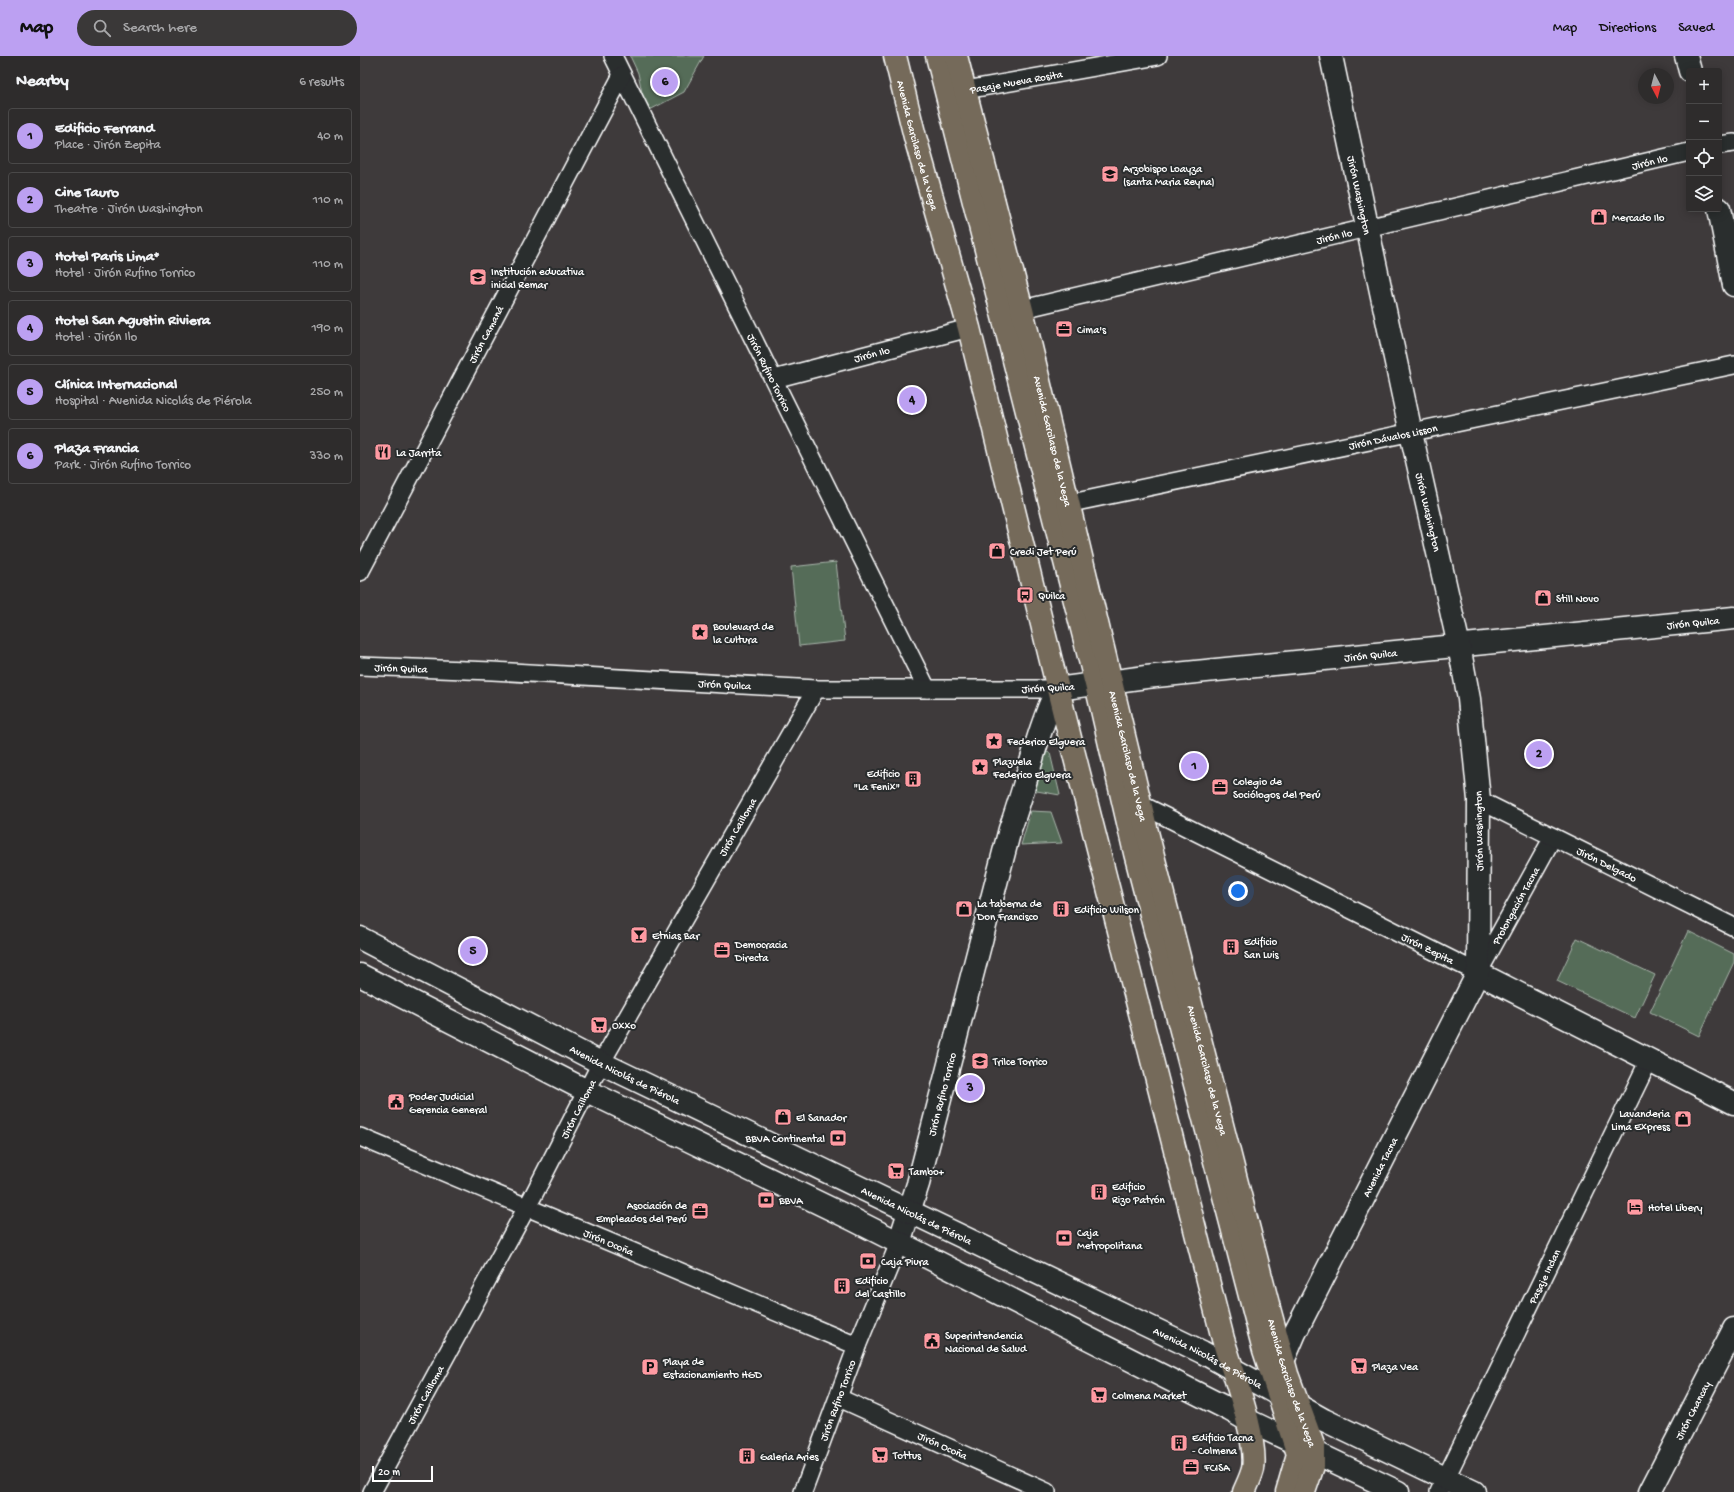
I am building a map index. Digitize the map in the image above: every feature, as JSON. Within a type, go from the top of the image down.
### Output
[{"type":"main road","name":"Avenida Garcilaso de la Vega","points":[[895,56],[915,137],[969,328],[1019,526],[1057,688],[1246,1420]]},
{"type":"main road","name":"Avenida Garcilaso de la Vega","points":[[937,56],[955,92],[1061,505],[1264,1350],[1278,1395],[1304,1447]]},
{"type":"main road","name":"Avenida Garcilaso de la Vega","points":[[955,92],[956,56]]},
{"type":"main road","name":"Avenida Garcilaso de la Vega","points":[[1131,799],[1283,1361],[1298,1406],[1304,1447]]},
{"type":"main road","points":[[1244,1492],[1253,1469],[1253,1452],[1246,1420]]},
{"type":"main road","points":[[1288,1492],[1298,1458],[1304,1447]]},
{"type":"main road","points":[[1304,1447],[1314,1466],[1304,1492]]},
{"type":"street","name":"Jirón Rufino Torrico","points":[[613,56],[927,689]]},
{"type":"street","name":"Pasaje Nueva Rosita","points":[[955,92],[1158,56]]},
{"type":"street","name":"Jirón Washington","points":[[1331,56],[1411,433],[1459,646],[1469,699],[1479,800],[1478,973]]},
{"type":"street","points":[[1686,56],[1689,68]]},
{"type":"street","name":"Jirón Camaná","points":[[360,572],[622,75]]},
{"type":"street","points":[[1722,145],[1734,143]]},
{"type":"street","name":"Jirón Ilo","points":[[1012,312],[1686,153]]},
{"type":"street","points":[[1720,212],[1734,285]]},
{"type":"street","name":"Jirón Ilo","points":[[774,379],[969,328]]},
{"type":"street","name":"Jirón Dávalos Lisson","points":[[1061,505],[1734,365]]},
{"type":"street","name":"Jirón Quilca","points":[[360,666],[500,671],[816,689],[1057,688],[1734,618]]},
{"type":"street","name":"Jirón Rufino Torrico","points":[[803,1492],[857,1346],[899,1244],[909,1212],[1010,829],[1022,797],[1049,705],[1057,688]]},
{"type":"street","name":"Jirón Cailloma","points":[[372,1492],[526,1208],[601,1063],[816,689]]},
{"type":"street","name":"Jirón Zepita","points":[[1131,799],[1478,973],[1734,1104]]},
{"type":"street","name":"Jirón Delgado","points":[[1479,800],[1734,927]]},
{"type":"street","name":"Prolongación Tacna","points":[[1478,973],[1553,837]]},
{"type":"street","name":"Avenida Nicolás de Piérola","points":[[360,938],[601,1063],[1202,1352],[1443,1486],[1474,1492]]},
{"type":"street","name":"Avenida Tacna","points":[[1283,1361],[1295,1333],[1478,973]]},
{"type":"street","points":[[360,975],[587,1091],[899,1244],[1230,1410],[1246,1420],[1398,1492]]},
{"type":"street","name":"Pasaje Inclan","points":[[1443,1486],[1649,1060]]},
{"type":"street","name":"Jirón Ocoña","points":[[360,1137],[857,1346]]},
{"type":"street","name":"Jirón Chancay","points":[[1650,1492],[1734,1329]]},
{"type":"street","name":"Jirón Ocoña","points":[[839,1398],[1047,1492]]},
{"type":"green space","points":[[630,56],[704,56],[684,92],[646,112],[638,73]]},
{"type":"green space","points":[[836,562],[845,641],[799,646],[791,567]]},
{"type":"green space","points":[[1043,751],[1050,753],[1060,795],[1031,790]]},
{"type":"green space","points":[[1031,811],[1051,812],[1062,843],[1021,845]]},
{"type":"green space","points":[[1688,931],[1734,954],[1734,962],[1699,1036],[1650,1012]]},
{"type":"green space","points":[[1577,938],[1655,975],[1635,1018],[1557,981]]},
{"type":"place","name":"Plaza Francia","points":[[665,82]]},
{"type":"place","name":"Arzobispo Loayza (santa Maria Reyna)","points":[[1110,174]]},
{"type":"place","name":"Mercado Ilo","points":[[1599,217]]},
{"type":"place","name":"Institución educativa inicial Remar","points":[[478,277]]},
{"type":"place","name":"Cima's","points":[[1064,329]]},
{"type":"place","name":"Hotel San Agustin Riviera","points":[[912,400]]},
{"type":"place","name":"La Jarrita","points":[[383,452]]},
{"type":"place","name":"Credi Jet Perú","points":[[997,551]]},
{"type":"place","name":"Quilca","points":[[1025,595]]},
{"type":"place","name":"Still Novo","points":[[1543,598]]},
{"type":"place","name":"Boulevard de la Cultura","points":[[700,632]]},
{"type":"place","name":"Federico Elguera","points":[[994,741]]},
{"type":"place","name":"Cine Tauro","points":[[1539,754]]},
{"type":"place","name":"Edificio Ferrand","points":[[1194,766]]},
{"type":"place","name":"Plazuela Federico Elguera","points":[[980,767]]},
{"type":"place","name":"Edificio \"La Fenix\"","points":[[913,779]]},
{"type":"place","name":"Colegio de Sociólogos del Perú","points":[[1220,787]]},
{"type":"place","name":"La taberna de Don Francisco","points":[[964,909]]},
{"type":"place","name":"Edificio Wilson","points":[[1061,909]]},
{"type":"place","name":"Etnias Bar","points":[[639,935]]},
{"type":"place","name":"Edificio San Luis","points":[[1231,947]]},
{"type":"place","name":"Democracia Directa","points":[[722,950]]},
{"type":"place","name":"Clínica Internacional","points":[[473,951]]},
{"type":"place","name":"Oxxo","points":[[599,1025]]},
{"type":"place","name":"Trilce Torrico","points":[[980,1061]]},
{"type":"place","name":"Hotel Paris Lima*","points":[[970,1088]]},
{"type":"place","name":"Poder Judicial Gerencia General","points":[[396,1102]]},
{"type":"place","name":"El Sanador","points":[[783,1117]]},
{"type":"place","name":"Lavanderia Lima Express","points":[[1683,1119]]},
{"type":"place","name":"BBVA Continental","points":[[838,1138]]},
{"type":"place","name":"Tambo+","points":[[896,1171]]},
{"type":"place","name":"Edificio Rizo Patrón","points":[[1099,1192]]},
{"type":"place","name":"BBVA","points":[[766,1200]]},
{"type":"place","name":"Hotel Libery","points":[[1635,1207]]},
{"type":"place","name":"Asociación de Empleados del Perú","points":[[700,1211]]},
{"type":"place","name":"Caja Metropolitana","points":[[1064,1238]]},
{"type":"place","name":"Caja Piura","points":[[868,1261]]},
{"type":"place","name":"Edificio del Castillo","points":[[842,1286]]},
{"type":"place","name":"Superintendencia Nacional de Salud","points":[[932,1341]]},
{"type":"place","name":"Plaza Vea","points":[[1359,1366]]},
{"type":"place","name":"Playa de Estacionamiento HGD","points":[[650,1367]]},
{"type":"place","name":"Colmena Market","points":[[1099,1395]]},
{"type":"place","name":"Edificio Tacna - Colmena","points":[[1179,1443]]},
{"type":"place","name":"Tottus","points":[[880,1455]]},
{"type":"place","name":"Galeria Aries","points":[[747,1456]]},
{"type":"place","name":"FCISA","points":[[1191,1467]]}]
